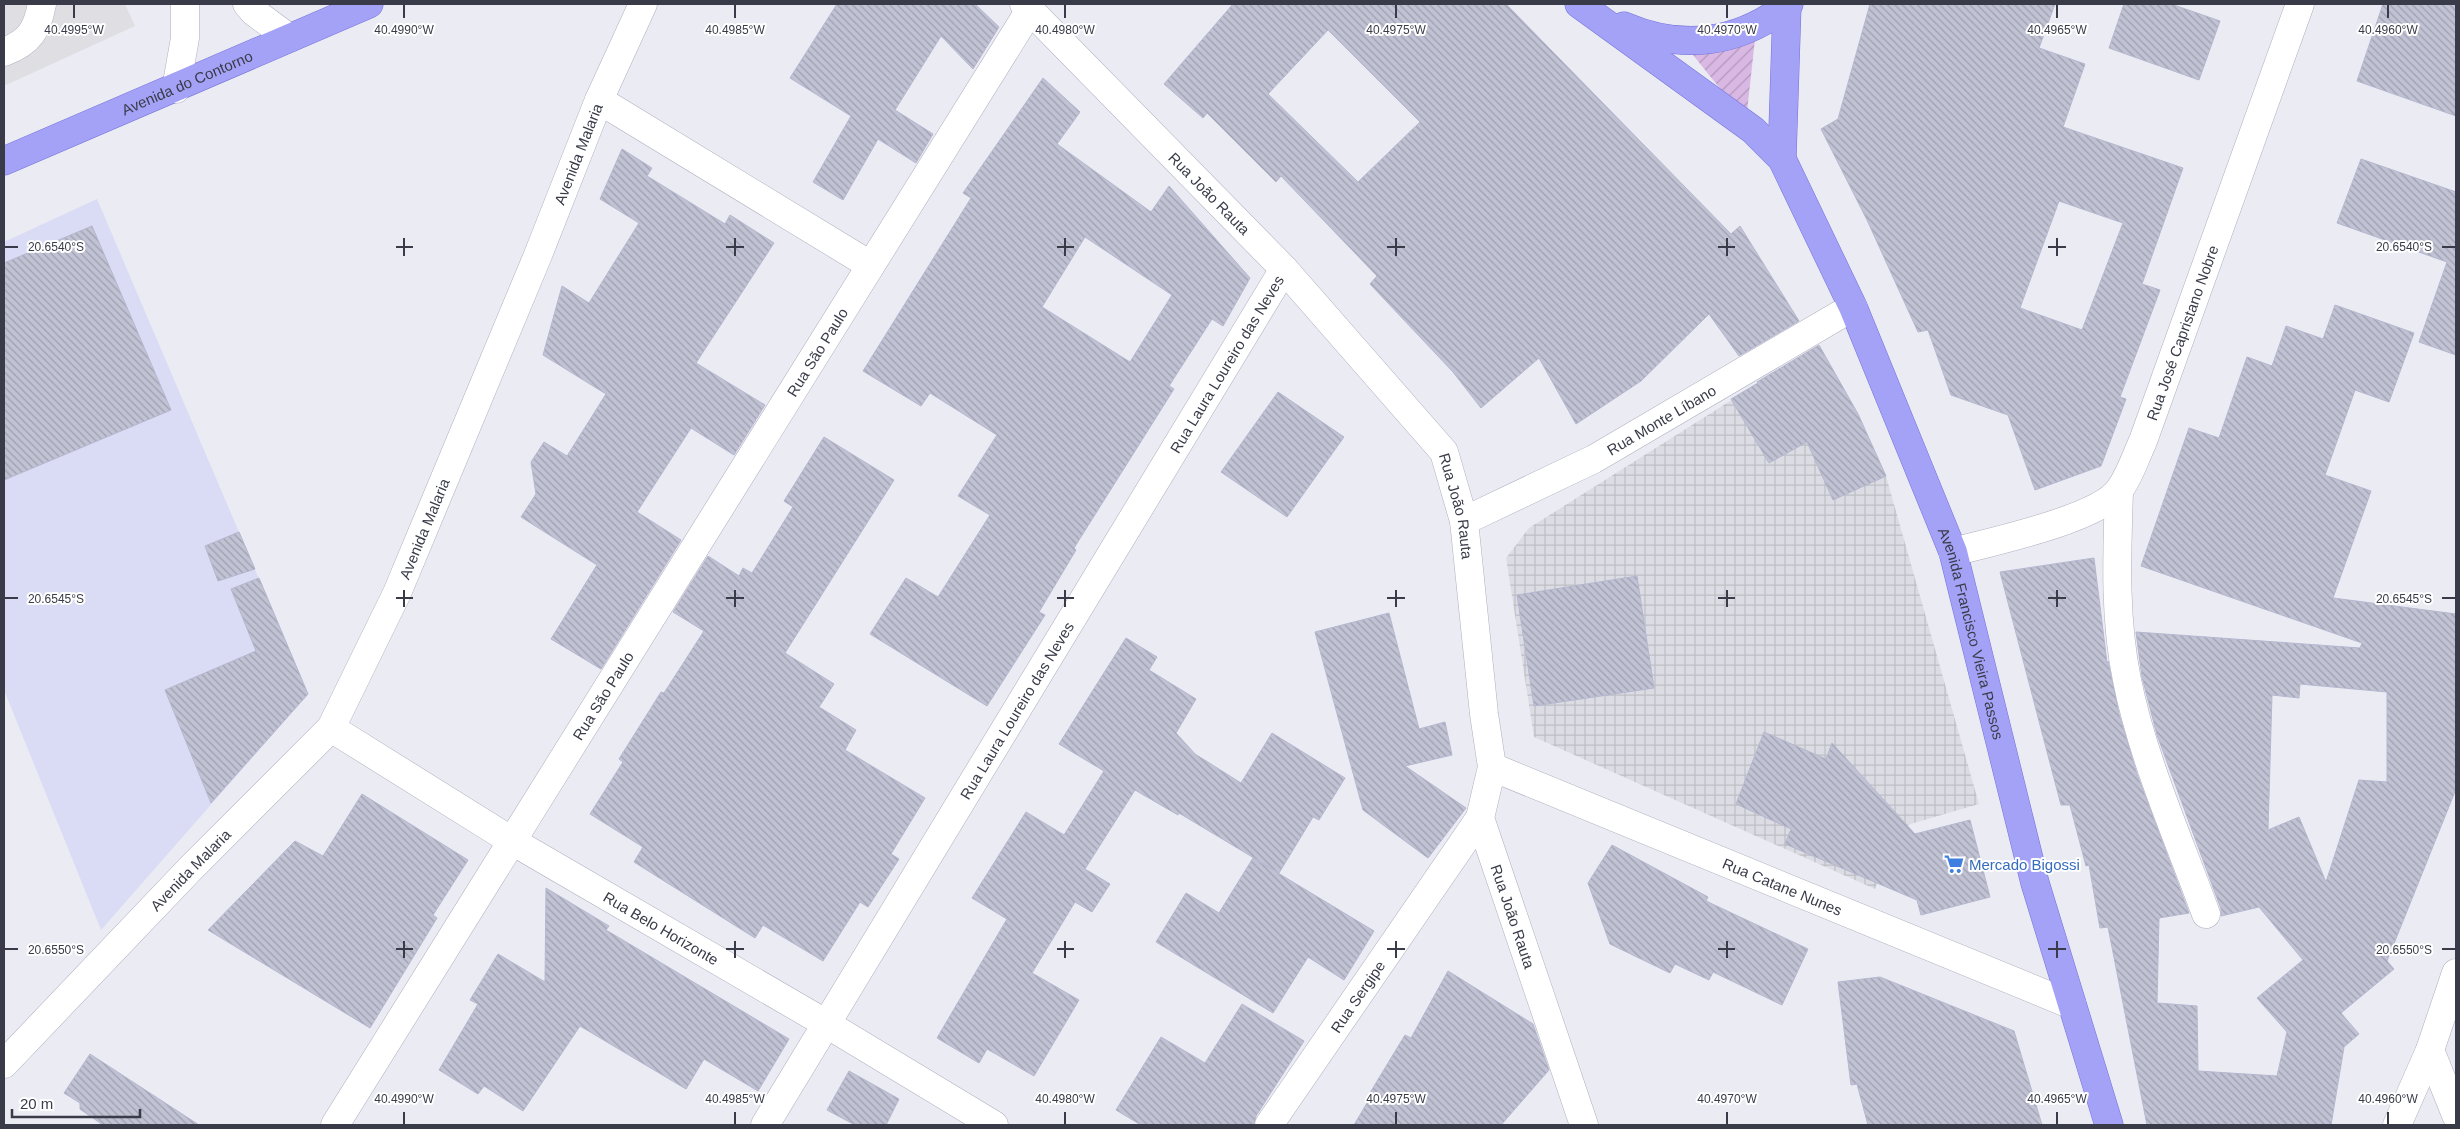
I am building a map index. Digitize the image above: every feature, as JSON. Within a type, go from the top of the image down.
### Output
[{"type":"main road","name":"Avenida do Contorno","points":[[4,161],[176,89],[369,4]]},
{"type":"main road","points":[[1580,4],[1640,33],[1678,41],[1697,41],[1736,34],[1771,17],[1788,5]]},
{"type":"main road","name":"Avenida Francisco Vieira Passos","points":[[1580,4],[1753,130],[1782,159],[1853,308],[1953,552],[2035,883],[2109,1125]]},
{"type":"main road","name":"Avenida Francisco Vieira Passos","points":[[1782,159],[1788,5]]},
{"type":"street","points":[[4,52],[19,46],[37,26],[42,4]]},
{"type":"street","points":[[176,89],[185,38],[185,4]]},
{"type":"street","points":[[247,4],[254,12],[289,38]]},
{"type":"street","name":"Avenida Malaria","points":[[4,1064],[191,868],[331,728],[397,593],[538,256],[599,100],[642,4]]},
{"type":"street","name":"Rua José Capristano Nobre","points":[[1953,552],[2070,520],[2093,510],[2119,491],[2143,441],[2300,4]]},
{"type":"street","name":"Rua São Paulo","points":[[335,1125],[870,265],[1027,7]]},
{"type":"street","name":"Rua João Rauta","points":[[1027,7],[1284,269],[1444,452],[1464,521],[1484,714],[1492,767],[1480,818],[1584,1125]]},
{"type":"street","points":[[599,100],[870,265]]},
{"type":"street","name":"Rua Laura Loureiro das Neves","points":[[765,1125],[825,1023],[1284,269]]},
{"type":"street","name":"Rua Monte Líbano","points":[[1464,521],[1594,459],[1853,308]]},
{"type":"street","points":[[2119,491],[2116,594],[2126,680],[2143,742],[2206,914]]},
{"type":"street","name":"Rua Belo Horizonte","points":[[331,728],[512,841],[825,1023],[994,1125]]},
{"type":"street","name":"Rua Catane Nunes","points":[[1492,767],[2072,1005]]},
{"type":"street","name":"Rua Sergipe","points":[[1269,1125],[1480,818]]},
{"type":"street","points":[[2397,1125],[2430,1050],[2456,973]]},
{"type":"street","points":[[2430,1050],[2456,1115]]},
{"type":"shaded area","points":[[4,4],[125,4],[135,26],[4,86]]},
{"type":"shaded area","points":[[1756,30],[1746,121],[1689,50]]},
{"type":"shaded area","points":[[97,199],[308,694],[101,930],[4,690],[4,242]]},
{"type":"shaded area","points":[[1819,345],[1886,476],[1979,804],[1897,828],[1875,889],[1534,737],[1506,558],[1529,528]]},
{"type":"building","points":[[837,4],[975,4],[999,27],[973,69],[941,36],[895,110],[933,134],[916,163],[878,139],[843,200],[813,182],[851,116],[790,78]]},
{"type":"building","points":[[1233,4],[1506,4],[1731,234],[1740,226],[1799,321],[1739,356],[1709,314],[1641,381],[1576,424],[1539,358],[1481,408],[1453,372],[1370,284],[1377,276],[1281,176],[1276,182],[1207,113],[1203,118],[1164,84]],"holes":[[[1328,30],[1420,122],[1358,182],[1268,94]]]},
{"type":"building","points":[[1870,4],[2055,4],[2039,48],[2085,64],[2063,127],[2183,168],[2142,284],[2160,290],[2120,397],[2126,399],[2101,466],[2035,490],[2008,415],[1951,395],[1928,330],[1918,332],[1867,220],[1821,129],[1838,119]],"holes":[[[2059,201],[2123,223],[2082,330],[2020,308]]]},
{"type":"building","points":[[2124,4],[2171,4],[2220,21],[2199,80],[2109,48]]},
{"type":"building","points":[[2383,4],[2456,4],[2456,116],[2357,81]]},
{"type":"building","points":[[1043,78],[1080,112],[1057,144],[1151,212],[1169,186],[1250,278],[1223,326],[1212,319],[1169,386],[1174,389],[1074,548],[1076,550],[1039,612],[1045,615],[987,706],[870,634],[906,578],[938,597],[990,515],[958,496],[997,435],[930,393],[921,406],[863,371],[971,198],[963,193]],"holes":[[[1085,237],[1172,295],[1130,362],[1042,307]]]},
{"type":"building","points":[[622,149],[652,168],[647,176],[725,224],[730,215],[774,243],[696,363],[765,405],[734,455],[691,428],[637,512],[681,540],[601,669],[551,639],[597,565],[521,517],[536,494],[531,462],[544,442],[567,456],[606,394],[543,355],[562,286],[589,303],[639,223],[600,199]]},
{"type":"building","points":[[2361,159],[2456,192],[2456,355],[2419,342],[2447,262],[2337,223]]},
{"type":"building","points":[[92,226],[171,410],[4,480],[4,263]]},
{"type":"building","points":[[2335,305],[2414,333],[2389,402],[2355,390],[2325,475],[2371,491],[2333,598],[2456,614],[2456,789],[2387,961],[2394,969],[2341,1013],[2359,1034],[2344,1047],[2331,1125],[2147,1125],[2108,927],[2100,928],[2089,865],[2086,866],[2070,805],[2061,805],[2000,572],[2094,558],[2107,663],[2108,661],[2119,714],[2137,774],[2189,913],[2159,918],[2157,1003],[2197,1006],[2198,1071],[2277,1076],[2287,1032],[2257,998],[2303,960],[2259,907],[2221,916],[2221,909],[2157,735],[2142,677],[2136,632],[2360,648],[2362,643],[2141,566],[2189,428],[2219,438],[2247,357],[2272,366],[2286,326],[2323,339]],"holes":[[[2300,684],[2387,692],[2387,782],[2359,780],[2326,882],[2299,817],[2268,830],[2272,695],[2299,698]]]},
{"type":"building","points":[[1819,345],[1858,414],[1886,476],[1833,500],[1807,442],[1769,463],[1731,399]]},
{"type":"building","points":[[1278,392],[1344,437],[1287,517],[1221,472]]},
{"type":"building","points":[[824,437],[894,480],[785,653],[834,684],[819,707],[856,730],[845,750],[925,798],[891,854],[899,859],[868,907],[860,902],[823,961],[763,925],[755,938],[634,862],[643,847],[590,814],[623,762],[619,759],[661,692],[664,693],[704,631],[673,612],[708,556],[739,576],[743,568],[752,573],[793,507],[784,501]]},
{"type":"building","points":[[239,532],[255,569],[218,581],[205,546]]},
{"type":"building","points":[[1637,576],[1654,688],[1534,706],[1517,595]]},
{"type":"building","points":[[259,578],[308,694],[211,803],[165,690],[256,651],[231,589]]},
{"type":"building","points":[[1389,613],[1419,729],[1445,722],[1452,755],[1405,766],[1466,808],[1428,858],[1363,810],[1315,632]]},
{"type":"building","points":[[1126,638],[1157,657],[1149,670],[1196,699],[1176,733],[1195,754],[1241,783],[1272,733],[1345,778],[1319,820],[1313,817],[1279,873],[1179,813],[1178,815],[1135,790],[1085,869],[1110,884],[1092,912],[1075,902],[1032,973],[1079,1000],[1034,1076],[987,1049],[979,1063],[937,1038],[1007,919],[972,898],[1026,812],[1064,835],[1104,771],[1059,744]]},
{"type":"building","points":[[1764,732],[1826,759],[1832,743],[1915,834],[1970,820],[1990,897],[1921,915],[1917,900],[1785,844],[1791,829],[1736,804]]},
{"type":"building","points":[[362,794],[468,860],[433,915],[437,918],[370,1028],[208,930],[295,841],[323,856]]},
{"type":"building","points":[[1612,845],[1708,897],[1706,901],[1808,949],[1782,1005],[1713,972],[1709,980],[1675,964],[1670,973],[1610,944],[1588,883]]},
{"type":"building","points":[[1253,858],[1374,931],[1344,980],[1308,957],[1273,1013],[1156,942],[1186,893],[1219,913]]},
{"type":"building","points":[[546,888],[609,926],[606,930],[789,1039],[758,1091],[704,1059],[686,1089],[580,1026],[523,1111],[484,1086],[478,1094],[439,1070],[478,1004],[470,1000],[498,954],[545,982]]},
{"type":"building","points":[[1448,971],[1533,1024],[1549,1070],[1501,1125],[1354,1125],[1367,1103],[1365,1101],[1405,1035],[1411,1038]]},
{"type":"building","points":[[1880,977],[2014,1031],[2042,1125],[1868,1125],[1857,1084],[1851,1085],[1838,982]]},
{"type":"building","points":[[1242,1004],[1304,1041],[1256,1116],[1254,1125],[1141,1125],[1116,1110],[1161,1037],[1205,1063]]},
{"type":"building","points":[[90,1054],[199,1125],[103,1125],[80,1109],[80,1103],[64,1093]]},
{"type":"building","points":[[849,1071],[899,1099],[886,1125],[855,1125],[827,1110]]},
{"type":"place","name":"Mercado Bigossi","points":[[1954,864]]}]
